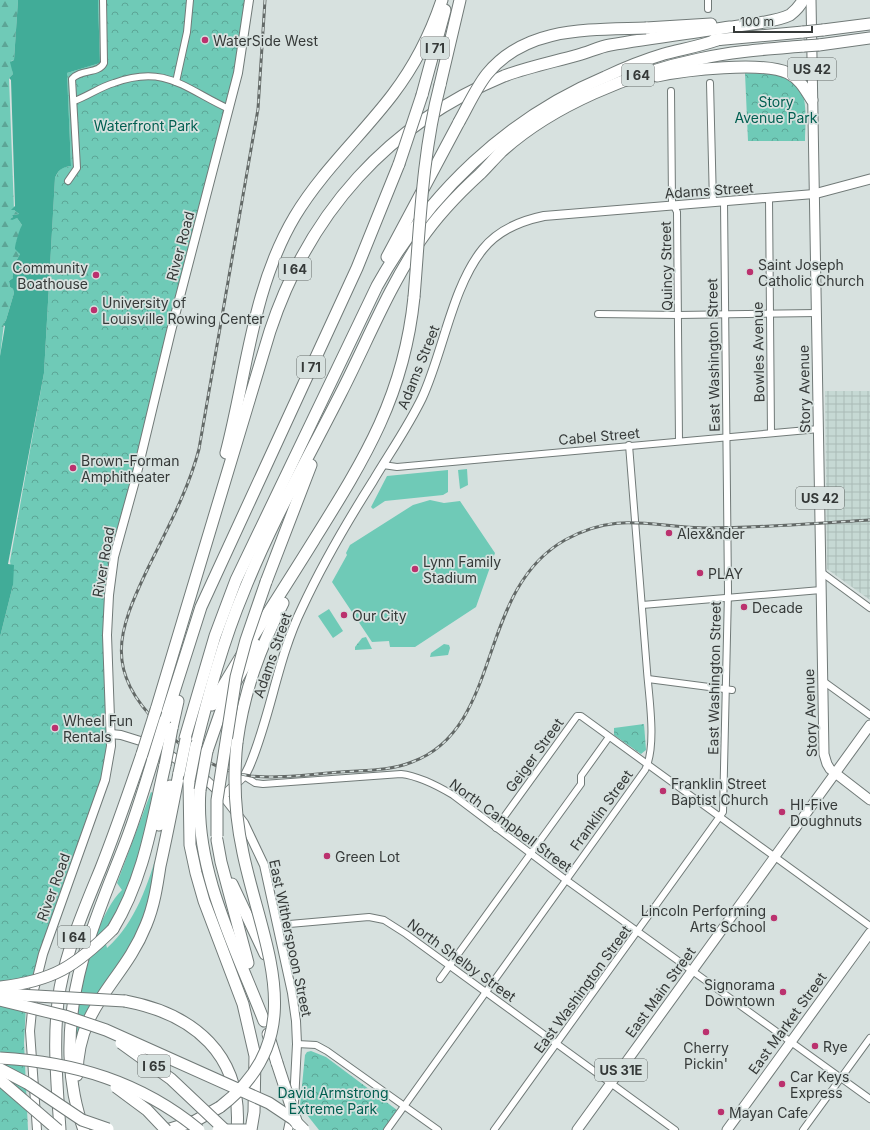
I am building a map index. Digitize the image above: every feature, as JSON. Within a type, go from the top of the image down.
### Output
[{"type":"highway","points":[[183,619],[229,442],[255,315],[274,258],[294,217],[309,194],[387,101],[404,78],[427,37],[442,0]]},
{"type":"highway","name":"I 71","points":[[169,724],[192,647],[218,569],[357,268],[399,164],[422,95],[448,0]]},
{"type":"highway","name":"I 71","points":[[333,509],[372,442],[389,405],[406,352],[414,297],[425,161],[431,122],[460,0]]},
{"type":"highway","points":[[578,55],[608,45],[764,21],[790,14],[803,0]]},
{"type":"highway","points":[[340,363],[353,324],[368,292],[459,122],[488,74],[506,56],[527,43],[546,36],[565,32],[764,21]]},
{"type":"highway","name":"I 64","points":[[59,1130],[57,1030],[60,989],[71,944],[117,828],[142,754],[276,313],[298,262],[329,213],[352,183],[378,156],[407,131],[446,105],[505,76],[541,64],[578,55],[870,24]]},
{"type":"highway","name":"I 64","points":[[252,1130],[254,1112],[255,1056],[243,1004],[204,901],[190,845],[189,738],[203,719],[225,643],[244,589],[318,435],[341,393],[386,301],[416,247],[443,211],[493,161],[525,134],[557,114],[603,89],[636,76],[708,57],[870,38]]},
{"type":"highway","points":[[0,987],[38,981],[66,968],[90,952],[113,929],[127,910],[138,889],[173,770],[189,738],[215,636],[230,594],[378,286],[404,243],[446,189],[476,159],[529,118],[587,84],[663,55],[720,39]]},
{"type":"highway","points":[[493,161],[502,158],[531,135],[565,114],[597,97],[629,84],[671,73],[720,68],[778,70],[796,78],[802,83],[812,100]]},
{"type":"highway","points":[[299,1130],[264,1021],[221,862],[217,838],[217,800],[236,677],[246,640],[266,582],[304,482],[341,393]]},
{"type":"highway","points":[[74,1068],[114,1086],[132,1097],[155,1116],[167,1130],[195,1121],[220,1107],[247,1082],[266,1048],[274,1016],[274,983],[272,966],[240,837],[235,799],[237,742],[242,709],[254,664],[272,625],[333,509]]},
{"type":"highway","points":[[203,719],[230,672],[270,611],[333,509]]},
{"type":"highway","points":[[264,1021],[208,872],[200,828],[200,790],[207,752],[222,705],[291,589]]},
{"type":"highway","points":[[84,1130],[75,1101],[70,1064],[70,1030],[74,991],[86,943],[130,830],[153,759],[169,724]]},
{"type":"highway","points":[[89,1130],[83,1114],[78,1089],[78,1059],[82,1039],[94,1007],[136,945],[146,925],[153,904],[173,770],[169,724]]},
{"type":"highway","points":[[217,838],[228,874],[265,953],[274,983]]},
{"type":"highway","points":[[0,994],[125,1001],[167,1012],[195,1029],[209,1042],[222,1060],[234,1082],[239,1110],[237,1130]]},
{"type":"highway","name":"I 65","points":[[0,1000],[72,1018],[108,1036],[140,1055],[186,1092],[225,1130]]},
{"type":"highway","points":[[72,1018],[112,1033],[258,1098],[280,1110],[304,1130]]},
{"type":"highway","name":"I 65","points":[[0,1058],[37,1061],[93,1072],[129,1087],[164,1106],[199,1130]]},
{"type":"highway","points":[[0,1069],[28,1083],[82,1120],[112,1129]]},
{"type":"highway","points":[[0,1080],[59,1130]]},
{"type":"highway","points":[[217,1130],[246,1130]]},
{"type":"main road","name":"Story Avenue","points":[[811,0],[824,754],[827,764],[835,773]]},
{"type":"main road","points":[[814,194],[870,179]]},
{"type":"main road","points":[[866,733],[870,725]]},
{"type":"main road","name":"East Main Street","points":[[577,1130],[835,773],[866,733]]},
{"type":"main road","points":[[835,773],[870,800]]},
{"type":"main road","name":"East Market Street","points":[[727,1130],[870,933]]},
{"type":"street","points":[[68,181],[77,168],[72,79],[75,76],[100,68],[104,63],[103,0]]},
{"type":"street","points":[[176,82],[187,32],[190,0]]},
{"type":"street","name":"River Road","points":[[37,1130],[30,1032],[34,990],[43,954],[105,780],[110,753],[111,734],[107,628],[109,595],[114,557],[135,481],[170,333],[238,73],[249,0]]},
{"type":"street","points":[[708,0],[708,9]]},
{"type":"street","points":[[74,101],[114,82],[144,76],[162,77],[176,82],[229,109]]},
{"type":"street","points":[[710,83],[713,202]]},
{"type":"street","name":"Quincy Street","points":[[671,91],[672,202],[677,212],[679,441]]},
{"type":"street","name":"Adams Street","points":[[223,796],[244,776],[254,753],[283,656],[296,620],[358,506],[412,417],[426,389],[468,272],[480,252],[493,238],[515,224],[544,216],[814,194]]},
{"type":"street","name":"Bowles Avenue","points":[[769,198],[772,433]]},
{"type":"street","name":"East Washington Street","points":[[494,1130],[723,812],[729,690],[724,202]]},
{"type":"street","points":[[598,314],[725,315],[817,313]]},
{"type":"street","name":"Cabel Street","points":[[383,465],[397,467],[818,429]]},
{"type":"street","name":"Franklin Street","points":[[387,1130],[647,765],[651,749],[648,679],[629,445]]},
{"type":"street","points":[[821,572],[870,608]]},
{"type":"street","points":[[642,605],[821,590]]},
{"type":"street","points":[[648,679],[729,690]]},
{"type":"street","points":[[823,681],[870,715]]},
{"type":"street","name":"Geiger Street","points":[[496,828],[578,716],[609,738]]},
{"type":"street","name":"East Witherspoon Street","points":[[111,734],[121,735],[145,742],[165,752],[203,777],[223,796],[244,823],[258,850],[269,882],[293,997],[297,1044],[294,1102],[288,1130]]},
{"type":"street","points":[[440,979],[532,854],[581,784],[581,776],[609,738],[870,926]]},
{"type":"street","name":"North Campbell Street","points":[[244,776],[254,783],[263,784],[405,775],[446,791],[566,880],[693,970],[870,1099]]},
{"type":"street","name":"North Shelby Street","points":[[278,925],[375,917],[394,926],[675,1130]]},
{"type":"street","points":[[803,1130],[870,1038]]},
{"type":"street","points":[[297,1044],[316,1045],[327,1051],[438,1130]]},
{"type":"shaded area","points":[[18,0],[98,0],[100,63],[67,73],[71,166],[61,169],[55,178],[44,373],[8,564],[14,565],[13,585],[0,637],[0,356],[5,326],[3,325],[6,320],[14,293],[13,289],[10,287],[9,281],[13,278],[13,267],[20,254],[15,249],[22,225],[17,218],[12,220],[10,219],[13,217],[12,215],[19,214],[14,210],[11,210],[15,206],[11,80],[9,78],[13,74],[10,62],[14,60]]},
{"type":"shaded area","points":[[825,391],[870,391],[870,600],[827,569]]},
{"type":"green space","points":[[0,0],[18,0],[14,60],[11,61],[13,74],[9,78],[14,210],[19,214],[12,215],[13,217],[10,219],[17,218],[22,225],[19,240],[16,242],[20,254],[13,267],[13,278],[9,281],[10,287],[13,289],[14,293],[4,323],[0,356]]},
{"type":"green space","name":"Waterfront Park","points":[[98,0],[249,0],[238,73],[111,578],[111,734],[105,780],[43,954],[27,986],[24,1043],[28,1130],[0,1130],[0,637],[13,585],[10,561],[44,373],[55,178],[61,169],[71,166],[67,73],[100,63]]},
{"type":"green space","name":"Story Avenue Park","points":[[745,73],[785,75],[799,86],[805,103],[805,141],[748,141]]},
{"type":"green space","points":[[467,469],[468,485],[460,489],[458,470]]},
{"type":"green space","points":[[448,470],[448,492],[443,495],[385,501],[373,509],[371,507],[387,476]]},
{"type":"green space","name":"Lynn Family Stadium","points":[[430,500],[444,503],[460,501],[495,553],[476,607],[415,647],[390,647],[389,641],[372,642],[332,582],[347,555],[346,553],[350,545],[413,505]]},
{"type":"green space","points":[[329,609],[343,631],[333,638],[318,616]]},
{"type":"green space","points":[[366,637],[372,649],[355,650],[355,647],[362,638]]},
{"type":"green space","points":[[444,644],[449,645],[450,648],[448,655],[430,657],[431,653]]},
{"type":"green space","points":[[644,724],[646,750],[641,754],[614,735],[614,728]]},
{"type":"green space","points":[[151,792],[153,793],[139,867],[114,920],[103,932],[107,948],[126,926],[140,902],[159,847],[148,907],[137,935],[76,1043],[76,1011],[81,980],[89,953],[108,909],[122,890],[117,883]]},
{"type":"green space","name":"David Armstrong Extreme Park","points":[[311,1051],[326,1057],[397,1110],[383,1130],[319,1130],[300,1106],[305,1055],[307,1052]]},
{"type":"railway","points":[[265,0],[258,109],[199,449],[183,495],[137,591],[123,632],[121,650],[123,669],[130,687],[142,706],[169,735],[190,751],[214,765],[226,770],[251,776],[296,776],[377,770],[404,765],[441,745],[462,720],[477,690],[501,624],[516,591],[536,563],[565,540],[584,531],[602,525],[619,523],[728,528],[870,520]]},
{"type":"place","name":"WaterSide West","points":[[205,40]]},
{"type":"place","name":"Saint Joseph Catholic Church","points":[[750,272]]},
{"type":"place","name":"Community Boathouse","points":[[96,275]]},
{"type":"place","name":"University of Louisville Rowing Center","points":[[94,310]]},
{"type":"place","name":"Brown-Forman Amphitheater","points":[[73,468]]},
{"type":"place","name":"Alex&nder","points":[[669,533]]},
{"type":"place","name":"Lynn Family Stadium","points":[[415,569]]},
{"type":"place","name":"PLAY","points":[[700,573]]},
{"type":"place","name":"Decade","points":[[744,607]]},
{"type":"place","name":"Our City","points":[[344,615]]},
{"type":"place","name":"Wheel Fun Rentals","points":[[55,728]]},
{"type":"place","name":"Franklin Street Baptist Church","points":[[663,791]]},
{"type":"place","name":"HI-Five Doughnuts","points":[[782,812]]},
{"type":"place","name":"Green Lot","points":[[327,856]]},
{"type":"place","name":"Lincoln Performing Arts School","points":[[774,918]]},
{"type":"place","name":"Signorama Downtown","points":[[783,992]]},
{"type":"place","name":"Cherry Pickin'","points":[[706,1032]]},
{"type":"place","name":"Rye","points":[[815,1046]]},
{"type":"place","name":"Car Keys Express","points":[[782,1084]]},
{"type":"place","name":"Mayan Cafe","points":[[721,1112]]}]
